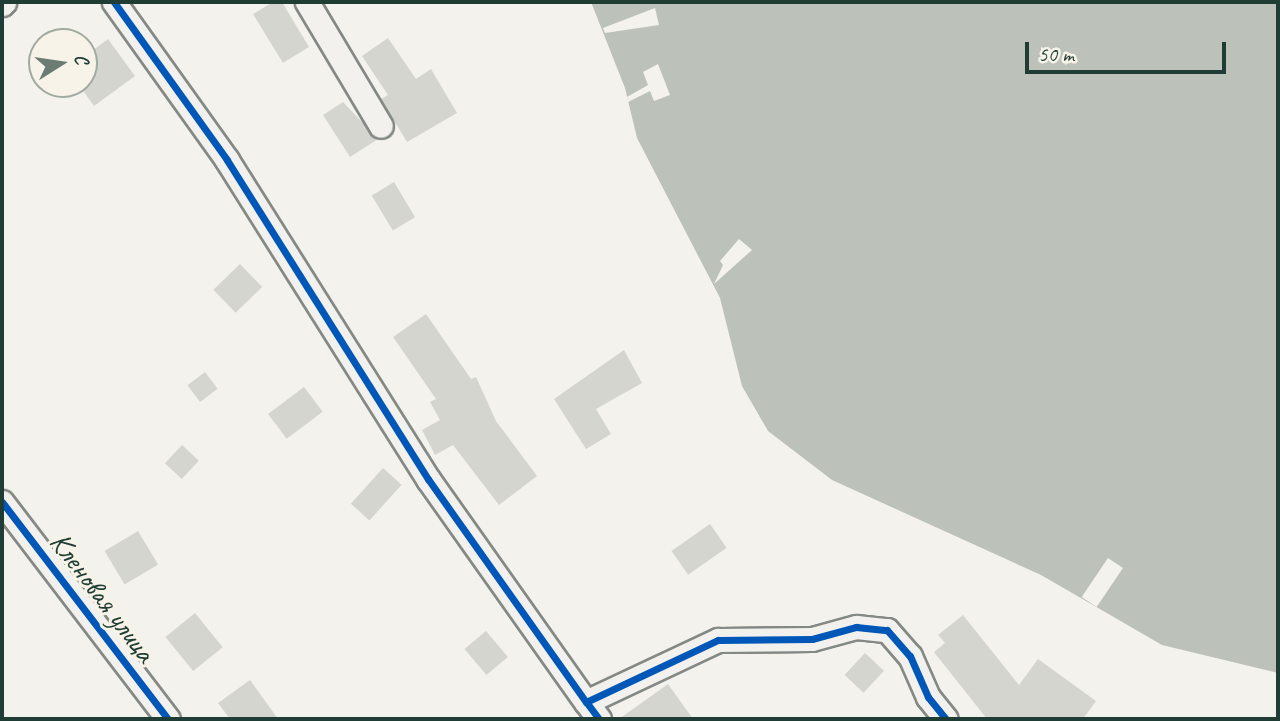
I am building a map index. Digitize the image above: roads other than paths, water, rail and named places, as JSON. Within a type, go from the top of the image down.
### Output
[{"type":"street","points":[[114,2],[227,160],[428,479],[592,711],[718,640],[812,639],[856,627],[887,630],[910,656],[928,697],[946,719]]},
{"type":"street","points":[[307,2],[381,126]]},
{"type":"street","name":"Кленовая улица","points":[[2,502],[159,716]]}]
